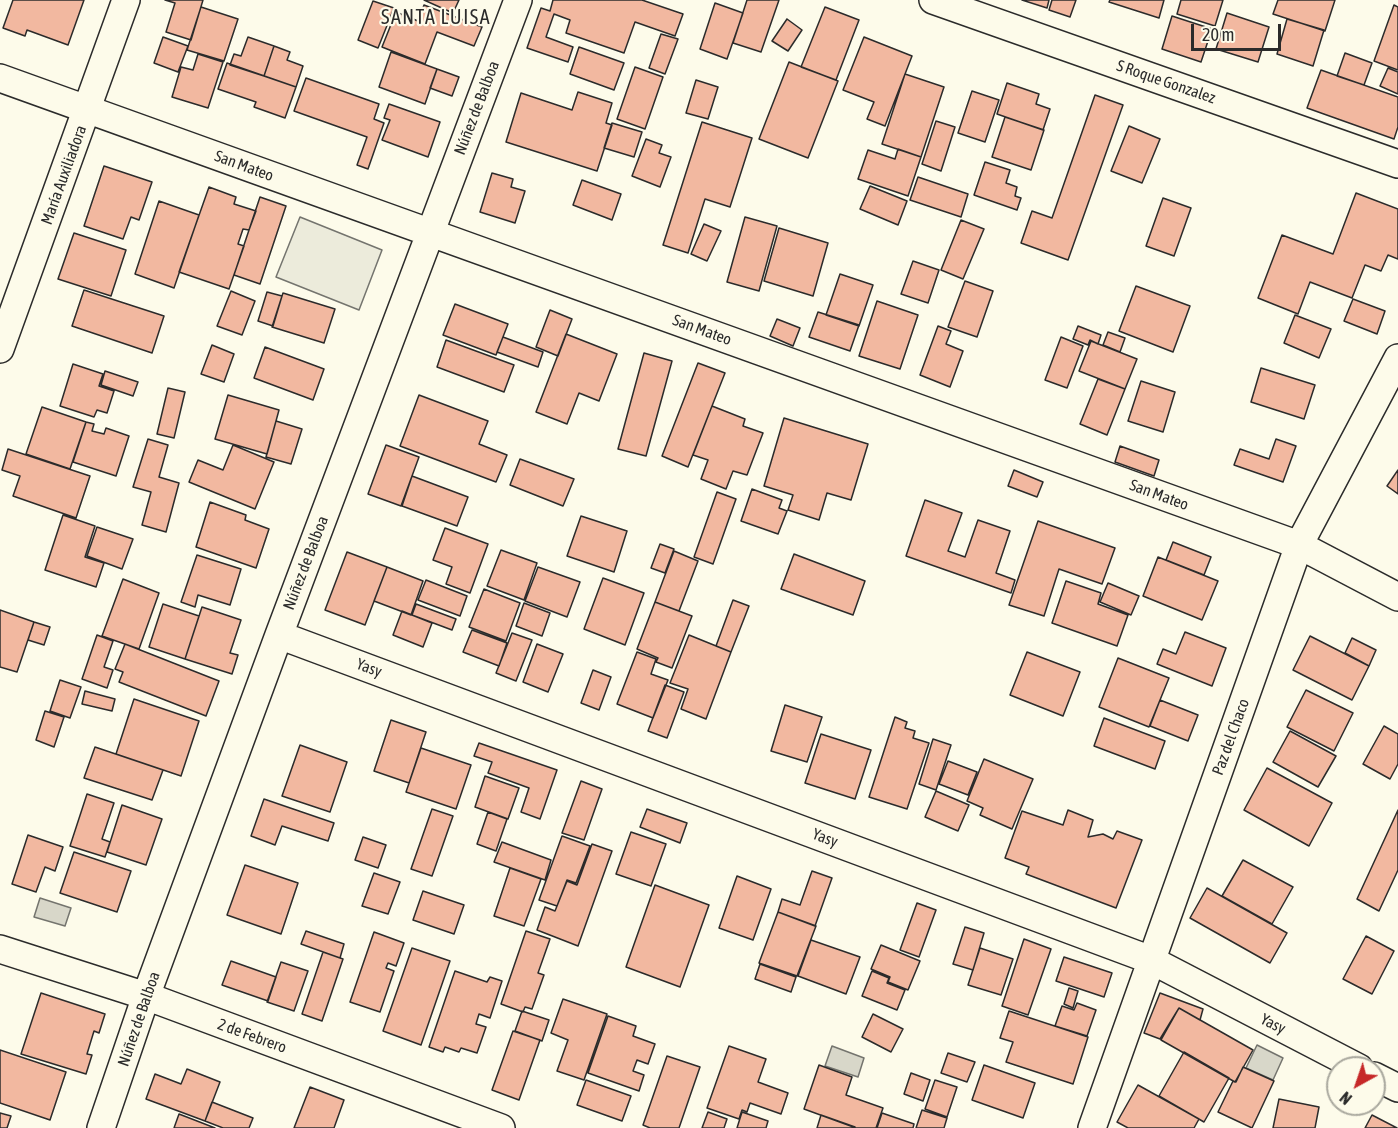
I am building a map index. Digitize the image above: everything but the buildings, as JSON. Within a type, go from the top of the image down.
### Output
[{"type":"street","name":"María Auxiliadora","points":[[0,349],[126,0]]},
{"type":"street","name":"Núñez de Balboa","points":[[101,1128],[146,996],[279,635],[518,0]]},
{"type":"street","name":"S Roque Gonzalez","points":[[933,0],[1398,164]]},
{"type":"street","name":"San Mateo","points":[[0,78],[1299,545],[1398,597]]},
{"type":"street","name":"Paz del Chaco","points":[[1092,1128],[1299,545],[1398,358]]},
{"type":"street","name":"Yasy","points":[[279,635],[1151,960],[1336,1056]]},
{"type":"street","name":"2 de Febrero","points":[[0,949],[146,996],[501,1128]]},
{"type":"shaded area","points":[[300,217],[382,250],[359,310],[276,277]]},
{"type":"shaded area","points":[[40,898],[71,908],[65,926],[34,917]]},
{"type":"shaded area","points":[[1257,1045],[1283,1058],[1273,1080],[1246,1068]]},
{"type":"shaded area","points":[[832,1046],[864,1058],[858,1077],[825,1066]]},
{"type":"district","name":"SANTA LUISA","points":[[436,18]]}]
